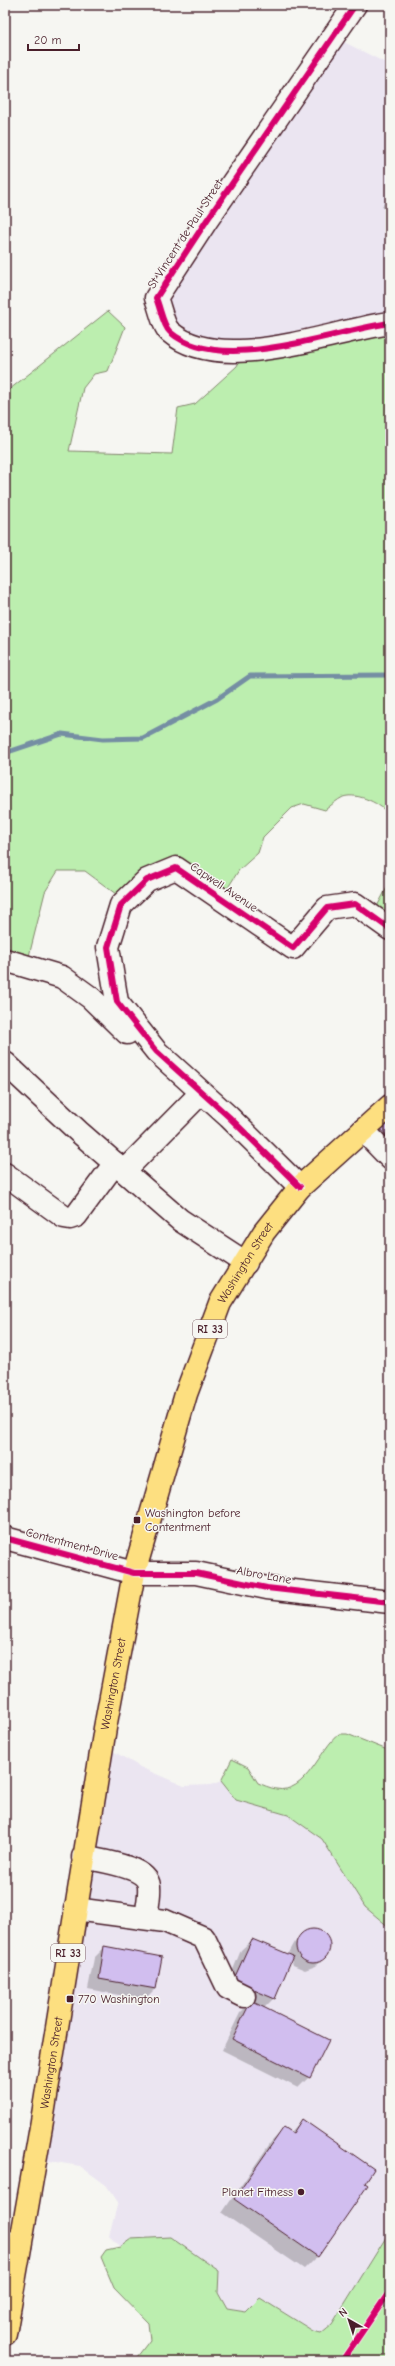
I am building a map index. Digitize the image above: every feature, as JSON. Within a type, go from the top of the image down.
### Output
[{"type":"main road","name":"Washington Street","points":[[5,2334],[13,2244],[76,1909],[83,1857],[134,1572],[186,1394],[220,1303],[264,1232],[300,1187],[390,1106]]},
{"type":"street","name":"St Vincent de Paul Street","points":[[355,5],[207,220],[156,298],[168,331],[196,348],[235,352],[316,340],[390,323]]},
{"type":"street","name":"Capwell Avenue","points":[[300,1187],[229,1117],[156,1051],[117,1002],[108,947],[121,905],[146,880],[176,868],[293,948],[327,908],[355,904],[390,929]]},
{"type":"street","points":[[5,960],[62,977],[91,998],[138,1044],[156,1051]]},
{"type":"street","points":[[5,1063],[119,1167],[180,1220],[246,1263]]},
{"type":"street","points":[[5,1174],[64,1217],[70,1218],[76,1216],[119,1167],[202,1093]]},
{"type":"street","points":[[363,1130],[390,1158]]},
{"type":"street","name":"Contentment Drive","points":[[5,1538],[134,1572]]},
{"type":"street","name":"Albro Lane","points":[[134,1572],[196,1572],[267,1588],[390,1602]]},
{"type":"street","points":[[83,1857],[128,1867],[144,1875],[149,1885],[146,1918]]},
{"type":"street","points":[[76,1909],[165,1921],[204,1938],[228,1988],[244,1996]]},
{"type":"shaded area","points":[[338,39],[390,65],[390,322],[246,350],[177,336],[159,292]]},
{"type":"shaded area","points":[[108,1748],[140,1767],[184,1786],[211,1785],[221,1781],[236,1800],[288,1815],[322,1839],[365,1907],[390,1928],[390,2231],[332,2324],[321,2333],[313,2331],[260,2298],[246,2312],[227,2309],[218,2293],[131,2239],[120,2247],[109,2236],[118,2202],[106,2185],[80,2166],[37,2159]]},
{"type":"green space","points":[[108,311],[125,327],[108,371],[94,374],[83,388],[69,451],[172,454],[178,408],[195,404],[237,366],[243,354],[390,322],[390,816],[376,803],[356,796],[343,797],[325,810],[304,804],[292,808],[263,837],[258,853],[239,870],[224,894],[175,867],[124,900],[85,871],[58,871],[45,892],[27,964],[5,966],[5,393]]},
{"type":"green space","points":[[390,882],[390,919],[373,914]]},
{"type":"green space","points":[[339,1734],[347,1734],[390,1751],[390,1928],[365,1907],[322,1839],[288,1815],[236,1800],[221,1781],[232,1759],[248,1767],[258,1783],[274,1789],[287,1789],[296,1785],[304,1778],[312,1769],[325,1749]]},
{"type":"green space","points":[[390,2231],[390,2361],[134,2361],[150,2340],[148,2323],[114,2288],[101,2257],[106,2250],[120,2247],[131,2239],[170,2237],[219,2271],[218,2293],[227,2309],[246,2312],[260,2298],[313,2331],[321,2333],[332,2324]]},
{"type":"building","points":[[390,1115],[390,1139],[378,1126]]},
{"type":"building","points":[[310,1929],[316,1929],[325,1934],[329,1940],[329,1952],[325,1958],[316,1963],[310,1963],[301,1958],[296,1949],[296,1943],[301,1934]]},
{"type":"building","points":[[252,1939],[293,1956],[275,1999],[233,1981]]},
{"type":"building","points":[[104,1946],[162,1957],[156,1989],[99,1979]]},
{"type":"building","points":[[251,2001],[329,2040],[310,2078],[232,2039]]},
{"type":"building","name":"Planet Fitness","points":[[302,2119],[374,2169],[365,2183],[368,2185],[318,2257],[234,2199],[284,2127],[293,2133]]},
{"type":"waterway","points":[[5,753],[62,734],[103,739],[143,738],[217,699],[250,676],[390,675]]},
{"type":"cycle path","points":[[355,5],[207,220],[156,298],[164,321],[170,332],[192,345],[217,350],[246,351],[277,347],[365,327],[390,323]]},
{"type":"cycle path","points":[[300,1187],[229,1117],[156,1051],[117,1002],[108,947],[121,905],[147,880],[176,868],[293,948],[327,908],[355,904],[390,929]]},
{"type":"cycle path","points":[[5,1538],[134,1573],[196,1573],[267,1588],[390,1602]]},
{"type":"cycle path","points":[[342,2361],[390,2291]]},
{"type":"place","name":"Washington before Contentment","points":[[137,1520]]},
{"type":"place","name":"770 Washington","points":[[70,1999]]},
{"type":"place","name":"Planet Fitness","points":[[301,2192]]}]
